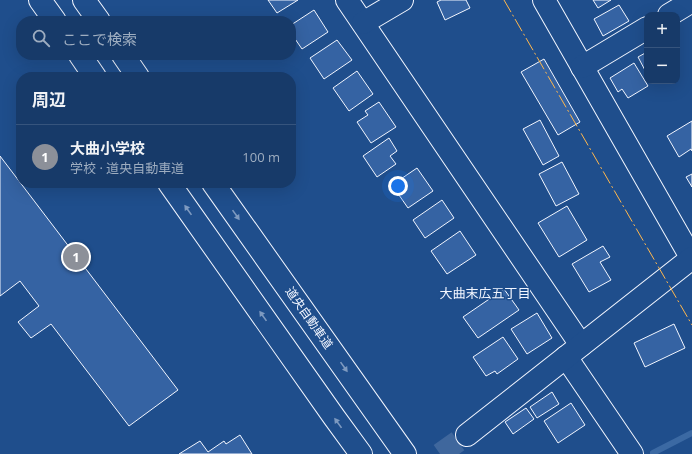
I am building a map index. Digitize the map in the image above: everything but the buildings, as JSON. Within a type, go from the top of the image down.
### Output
[{"type":"main road","points":[[40,0],[51,16]]},
{"type":"main road","points":[[84,0],[95,16]]},
{"type":"main road","points":[[347,0],[573,351],[632,454]]},
{"type":"main road","points":[[363,23],[402,0]]},
{"type":"main road","points":[[467,435],[692,259],[544,0]]},
{"type":"main road","points":[[674,12],[692,1]]},
{"type":"main road","points":[[582,67],[644,30]]},
{"type":"main road","points":[[83,60],[92,72]]},
{"type":"main road","points":[[126,60],[135,72]]},
{"type":"main road","points":[[173,188],[361,454]]},
{"type":"main road","name":"道央自動車道","points":[[218,188],[405,454]]},
{"type":"waterway","points":[[653,453],[692,433]]},
{"type":"tunnel","points":[[440,454],[467,435]]},
{"type":"power","points":[[504,0],[692,325]]},
{"type":"place","name":"大曲小学校","points":[[76,257]]},
{"type":"district","name":"大曲末広五丁目","points":[[485,293]]}]
